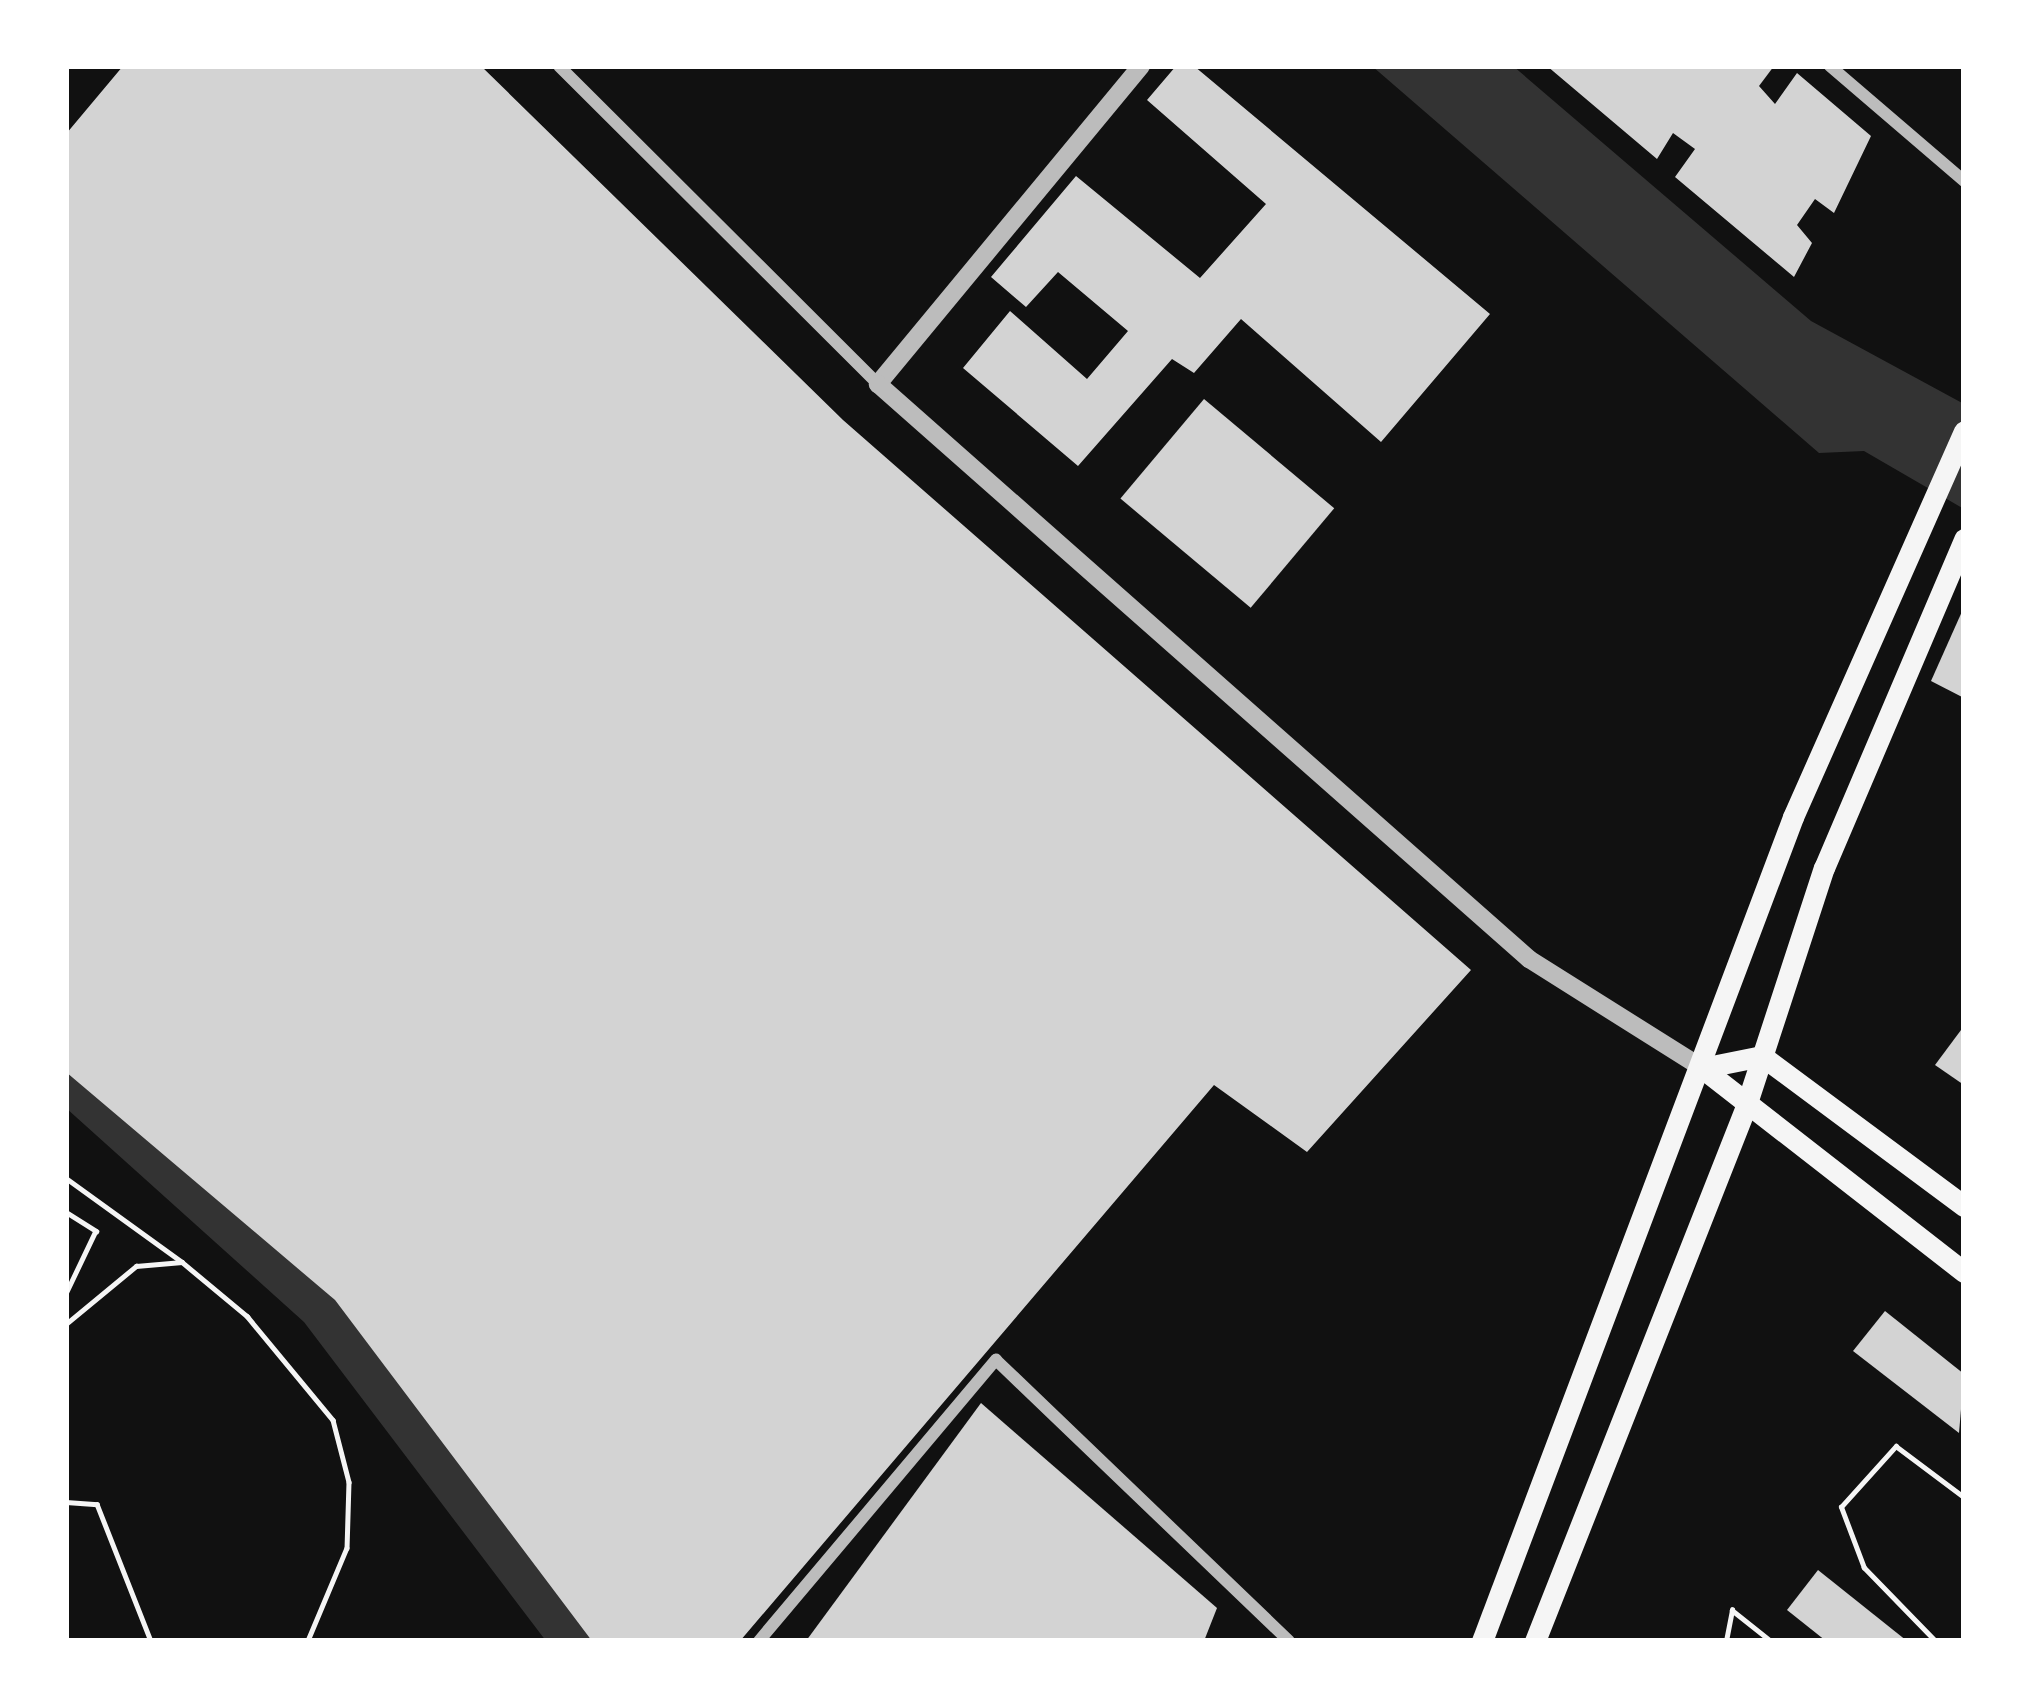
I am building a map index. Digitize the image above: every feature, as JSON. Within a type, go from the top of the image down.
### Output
[{"type":"main road","points":[[1482,1641],[1921,516],[1964,430]]},
{"type":"main road","points":[[1535,1641],[1745,1109],[1824,868],[1964,538]]},
{"type":"main road","points":[[1702,1068],[1762,1056],[1964,1206]]},
{"type":"main road","points":[[1702,1068],[1745,1109],[1964,1272]]},
{"type":"street","points":[[559,66],[878,384],[1529,959],[1702,1068]]},
{"type":"street","points":[[878,384],[1141,66]]},
{"type":"street","points":[[1830,66],[1964,181]]},
{"type":"street","points":[[759,1641],[996,1360],[1289,1641]]},
{"type":"path","points":[[66,1178],[247,1316],[333,1420],[349,1482],[347,1548],[308,1641]]},
{"type":"path","points":[[66,1212],[96,1231],[66,1294]]},
{"type":"path","points":[[66,1324],[136,1266],[182,1262]]},
{"type":"path","points":[[1935,1641],[1864,1568],[1841,1507],[1896,1446],[1964,1497]]},
{"type":"path","points":[[66,1502],[97,1504],[151,1641]]},
{"type":"path","points":[[1726,1641],[1732,1610],[1771,1641]]},
{"type":"shaded area","points":[[1372,66],[1513,66],[1811,321],[1964,404],[1964,509],[1864,451],[1819,453]]},
{"type":"shaded area","points":[[66,1055],[335,1300],[596,1641],[546,1641],[304,1322],[66,1108]]},
{"type":"building","points":[[123,66],[481,66],[843,420],[1471,970],[1307,1152],[1214,1085],[740,1641],[592,1641],[335,1300],[66,1072],[66,134]]},
{"type":"building","points":[[1176,66],[1194,66],[1490,314],[1381,442],[1241,319],[1194,373],[1172,359],[1078,466],[963,368],[1010,311],[1087,379],[1128,331],[1058,272],[1026,307],[991,277],[1076,176],[1200,278],[1266,204],[1147,100]]},
{"type":"building","points":[[1547,66],[1774,66],[1759,86],[1775,104],[1797,73],[1871,136],[1834,213],[1815,199],[1797,225],[1812,243],[1794,277],[1675,177],[1695,149],[1673,133],[1657,159]]},
{"type":"building","points":[[1204,399],[1334,508],[1251,608],[1120,499]]},
{"type":"building","points":[[1964,607],[1964,698],[1931,681]]},
{"type":"building","points":[[1964,1026],[1964,1085],[1935,1065]]},
{"type":"building","points":[[1885,1311],[1964,1374],[1959,1433],[1853,1351]]},
{"type":"building","points":[[981,1403],[1217,1608],[1204,1641],[806,1641]]},
{"type":"building","points":[[1818,1570],[1907,1641],[1826,1641],[1787,1610]]}]
